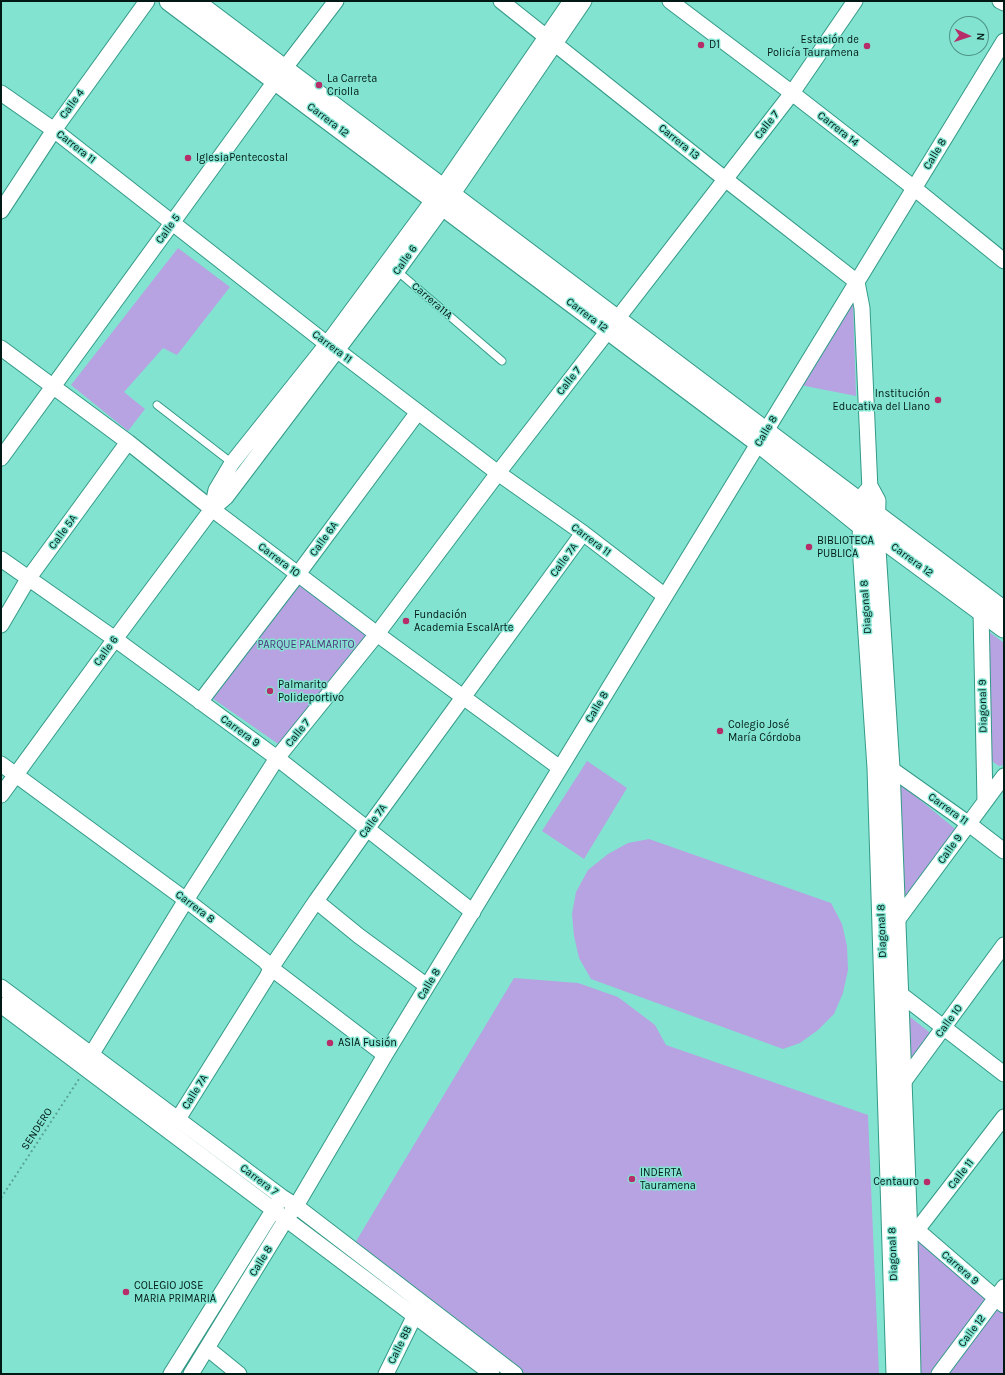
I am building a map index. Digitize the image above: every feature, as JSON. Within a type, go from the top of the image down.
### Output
[{"type":"street","name":"Calle 4","points":[[1,211],[54,130],[147,1]]},
{"type":"street","name":"Carrera 12","points":[[169,1],[280,75],[762,437],[869,513],[983,604],[1004,628]]},
{"type":"street","name":"Carrera 12","points":[[194,1],[280,75]]},
{"type":"street","name":"Calle 5","points":[[1,458],[280,75],[336,1]]},
{"type":"street","name":"Carrera 13","points":[[501,1],[857,282]]},
{"type":"street","name":"Calle 6","points":[[1,795],[212,509],[226,497],[332,347],[443,197],[550,40],[571,1]]},
{"type":"street","name":"Calle 6","points":[[550,40],[584,1]]},
{"type":"street","name":"Carrera 14","points":[[670,1],[1001,253]]},
{"type":"street","name":"Calle 7","points":[[89,1062],[186,900],[277,758],[377,634],[498,473],[792,93],[855,1]]},
{"type":"street","points":[[1000,1],[1004,4]]},
{"type":"street","name":"Calle 8","points":[[191,1374],[286,1219],[296,1206],[385,1055],[1004,41]]},
{"type":"street","name":"Carrera 11","points":[[1,93],[54,130],[332,347],[498,473],[583,533],[665,596]]},
{"type":"street","name":"Diagonal 8","points":[[857,282],[862,308],[869,513],[884,768],[896,922],[891,993]]},
{"type":"street","name":"Calle 6","points":[[212,509],[216,490],[232,463],[332,347]]},
{"type":"street","name":"Carrera 10","points":[[1,348],[128,442],[212,509],[377,634],[560,768]]},
{"type":"street","name":"Calle 6A","points":[[200,702],[298,574],[418,412]]},
{"type":"street","name":"Calle 5A","points":[[1,624],[28,579],[128,442]]},
{"type":"street","name":"Calle 7A","points":[[178,1119],[267,977],[271,968],[316,901],[583,533]]},
{"type":"street","name":"Carrera 9","points":[[1,560],[115,639],[277,758],[473,912]]},
{"type":"street","name":"Carrera 12","points":[[983,604],[1004,611]]},
{"type":"street","name":"Diagonal 9","points":[[983,604],[985,801]]},
{"type":"street","points":[[984,753],[986,761],[992,767],[1001,770],[1004,769]]},
{"type":"street","name":"Carrera 8","points":[[1,764],[186,900],[265,961],[271,968],[385,1055]]},
{"type":"street","name":"Carrera 11","points":[[884,768],[968,824],[1004,851]]},
{"type":"street","name":"Diagonal 8","points":[[884,768],[895,1084],[906,1236],[911,1374]]},
{"type":"street","name":"Calle 9","points":[[896,922],[1004,776]]},
{"type":"street","points":[[316,901],[359,936],[427,986]]},
{"type":"street","name":"Calle 10","points":[[895,1084],[944,1028],[1004,945]]},
{"type":"street","name":"Carrera 7","points":[[1,987],[89,1062],[273,1209],[492,1374]]},
{"type":"street","points":[[891,993],[944,1028],[1004,1074]]},
{"type":"street","name":"Carrera 7","points":[[1,1005],[42,1037],[89,1062],[178,1119],[296,1206],[515,1374]]},
{"type":"street","name":"Calle 11","points":[[906,1236],[1004,1117]]},
{"type":"street","name":"Calle 8","points":[[171,1374],[273,1209],[282,1197]]},
{"type":"street","name":"Diagonal 8","points":[[896,1374],[906,1236]]},
{"type":"street","name":"Carrera 9","points":[[906,1236],[1001,1297]]},
{"type":"street","name":"Calle 12","points":[[939,1374],[1001,1297]]},
{"type":"street","name":"Calle 8B","points":[[386,1374],[415,1315]]},
{"type":"street","points":[[207,1348],[240,1374]]},
{"type":"lane","name":"Carrera11A","points":[[392,267],[502,361]]},
{"type":"lane","points":[[157,405],[232,463]]},
{"type":"path","name":"SENDERO","points":[[1,1198],[89,1062]]},
{"type":"green space","points":[[178,248],[230,287],[177,355],[163,348],[124,392],[145,409],[128,431],[71,385]]},
{"type":"green space","points":[[853,302],[856,396],[800,385]]},
{"type":"green space","name":"PARQUE PALMARITO","points":[[298,579],[368,637],[284,748],[212,698]]},
{"type":"green space","points":[[984,628],[1004,643],[1004,765],[999,766],[993,762],[988,752]]},
{"type":"green space","points":[[587,761],[627,788],[584,859],[542,831]]},
{"type":"green space","points":[[897,781],[959,832],[902,906]]},
{"type":"green space","points":[[649,839],[831,903],[842,924],[847,946],[848,970],[843,993],[834,1014],[818,1030],[800,1043],[783,1049],[591,979],[579,958],[574,936],[572,914],[576,892],[588,870],[608,854],[628,843]]},
{"type":"green space","name":"INDERTA Tauramena","points":[[514,978],[578,983],[618,997],[655,1025],[666,1045],[868,1115],[879,1374],[522,1374],[355,1243]]},
{"type":"green space","points":[[905,1013],[933,1035],[905,1072]]},
{"type":"green space","points":[[915,1241],[919,1242],[991,1302],[936,1374],[920,1374]]},
{"type":"green space","points":[[996,1307],[1004,1313],[1004,1374],[947,1374]]},
{"type":"place","name":"D1","points":[[701,45]]},
{"type":"place","name":"Estación de Policía Tauramena","points":[[867,46]]},
{"type":"place","name":"La Carreta Criolla","points":[[319,85]]},
{"type":"place","name":"IglesiaPentecostal","points":[[188,158]]},
{"type":"place","name":"Institución Educativa del Llano","points":[[938,400]]},
{"type":"place","name":"BIBLIOTECA PUBLICA","points":[[809,547]]},
{"type":"place","name":"Fundación Academia EscalArte","points":[[406,621]]},
{"type":"place","name":"Palmarito Polideportivo","points":[[270,691]]},
{"type":"place","name":"Colegio José María Córdoba","points":[[720,731]]},
{"type":"place","name":"ASIA Fusión","points":[[330,1043]]},
{"type":"place","name":"INDERTA Tauramena","points":[[632,1179]]},
{"type":"place","name":"Centauro","points":[[927,1182]]},
{"type":"place","name":"COLEGIO JOSE MARIA PRIMARIA","points":[[126,1292]]}]
